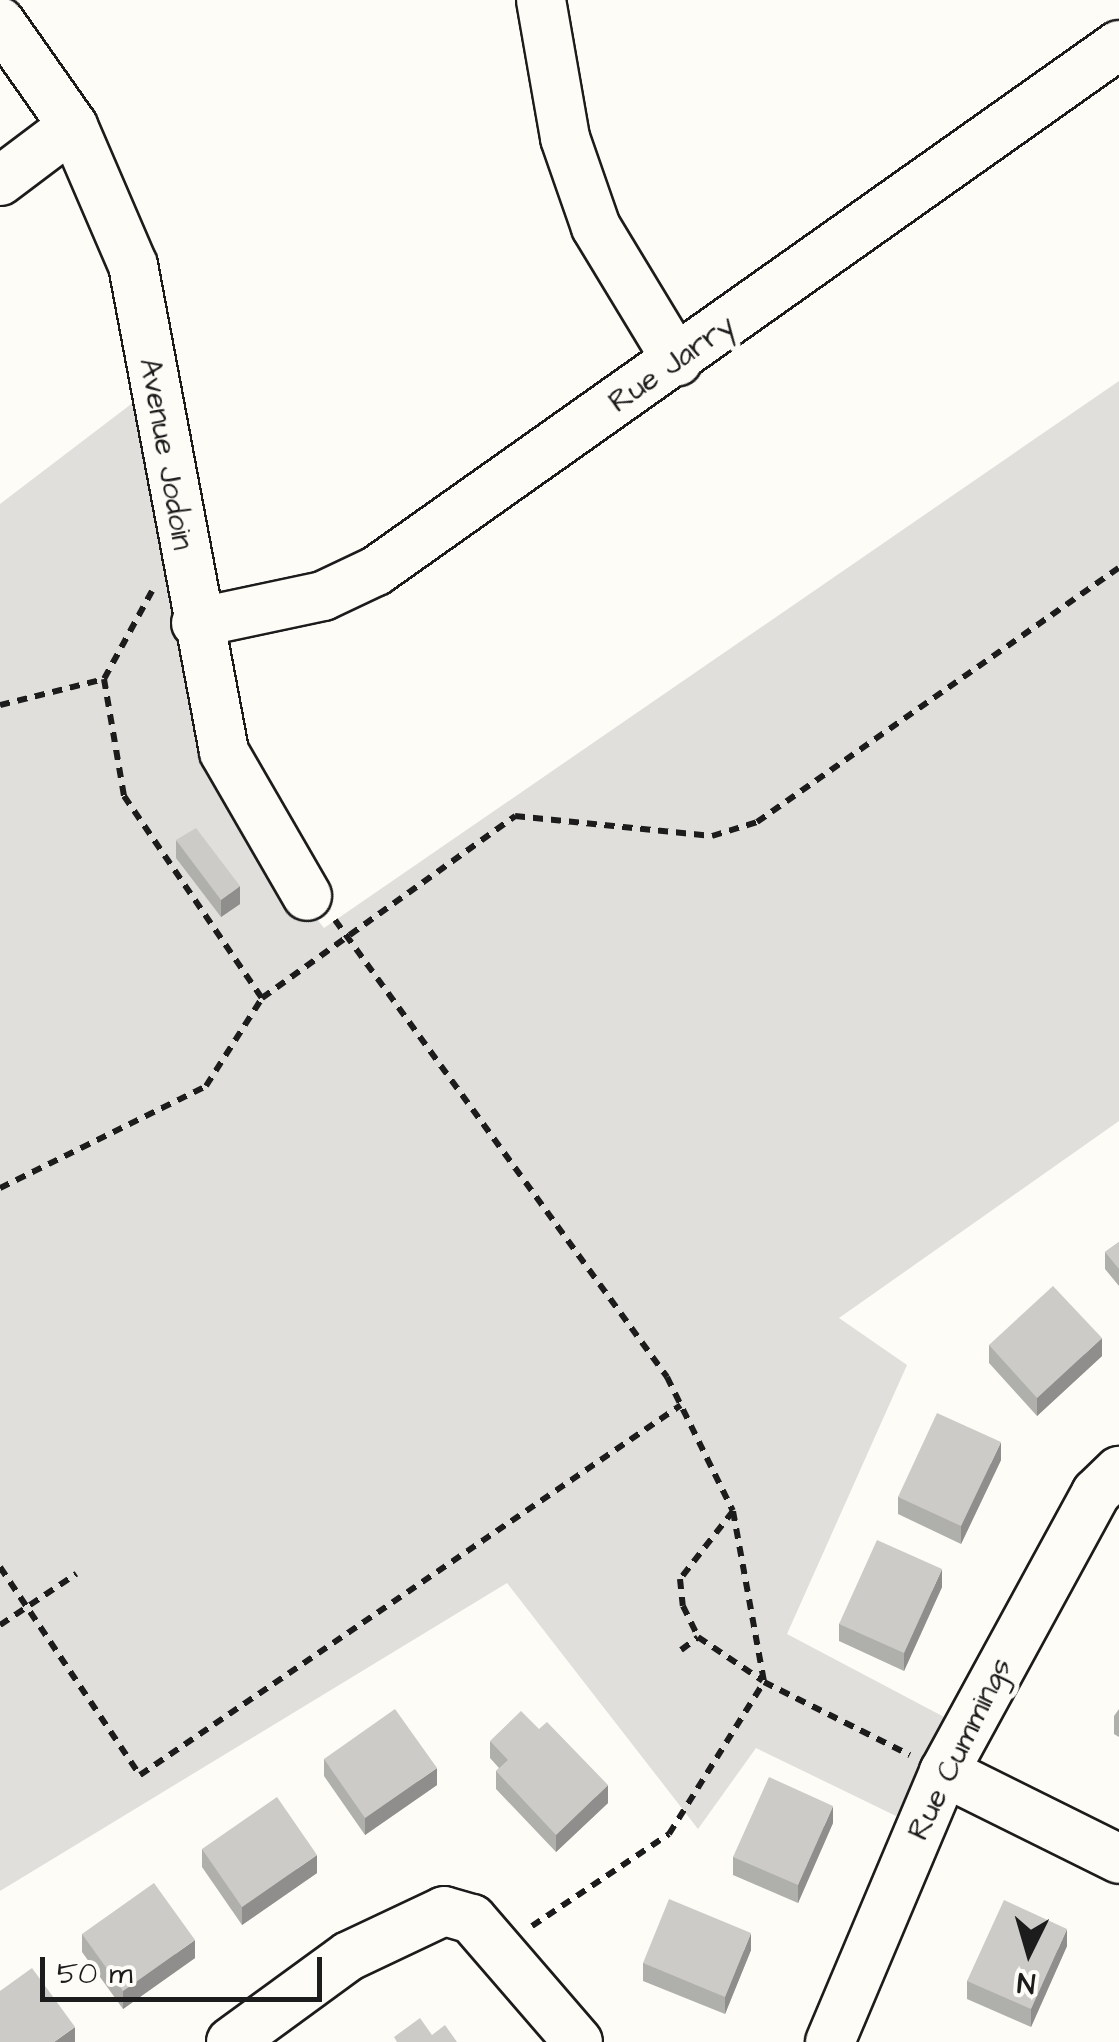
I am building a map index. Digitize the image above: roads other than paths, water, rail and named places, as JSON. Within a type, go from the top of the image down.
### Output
[{"type":"street","points":[[541,0],[565,138],[596,227],[677,361]]},
{"type":"street","name":"Avenue Jodoin","points":[[0,22],[73,126],[133,266],[196,623],[224,752],[307,896]]},
{"type":"street","name":"Rue Jarry","points":[[196,623],[323,596],[376,571],[1119,46]]},
{"type":"street","points":[[0,181],[73,126]]},
{"type":"street","name":"Rue Cummings","points":[[830,2042],[944,1772],[1078,1526],[1119,1471]]},
{"type":"street","points":[[944,1772],[1119,1859]]},
{"type":"street","points":[[231,2042],[406,1921],[444,1910],[472,1919],[578,2042]]}]
